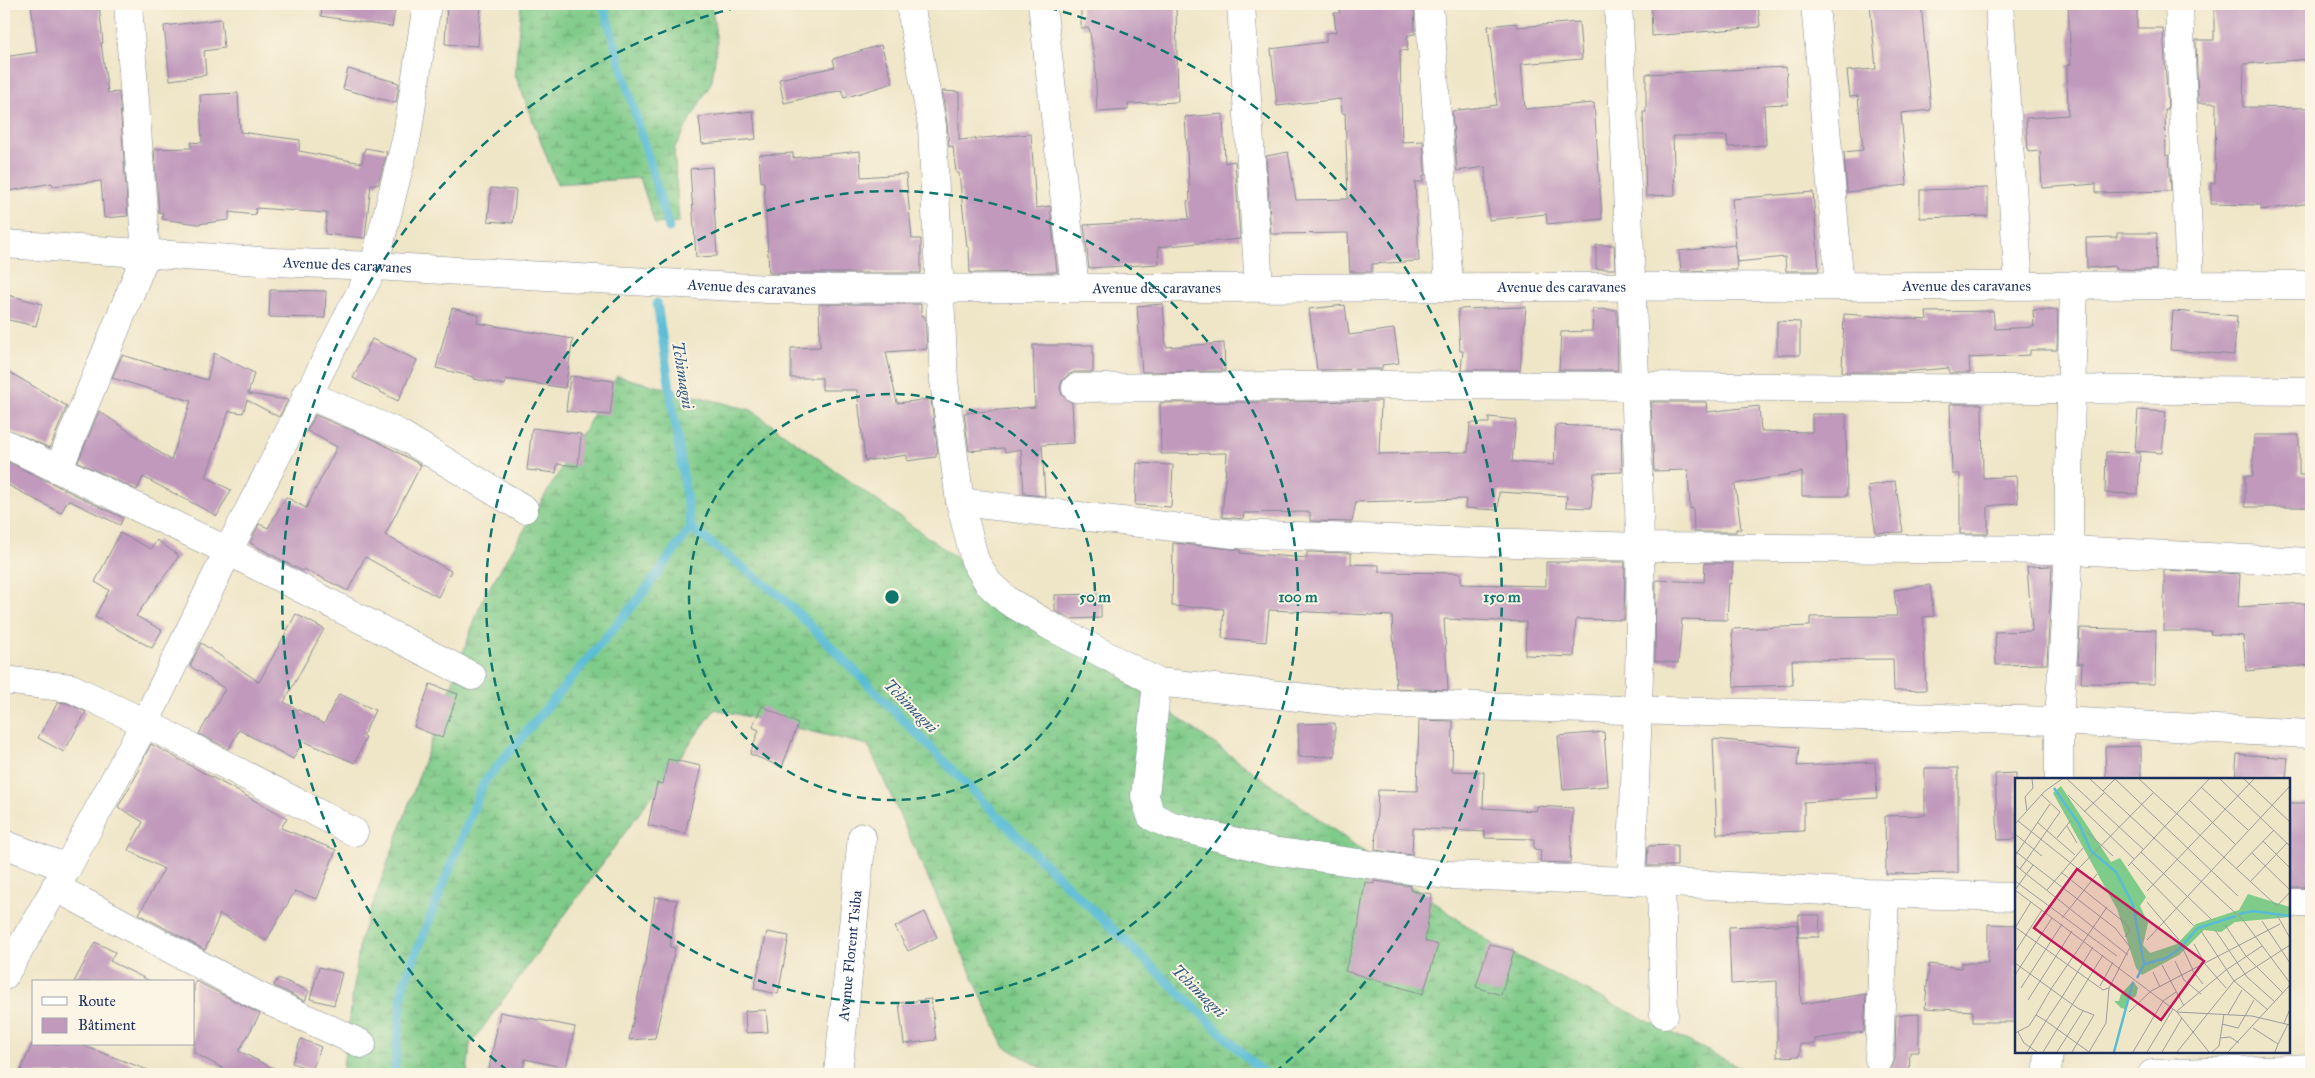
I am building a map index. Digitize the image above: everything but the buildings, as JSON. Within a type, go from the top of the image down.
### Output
[{"type":"street","points":[[59,468],[146,254],[128,4]]},
{"type":"street","points":[[4,976],[61,878],[145,723],[306,394],[374,266],[406,136],[427,4]]},
{"type":"street","points":[[910,4],[932,126],[944,381],[960,502],[975,561],[988,584],[1008,601],[1050,626],[1157,682],[1354,703],[2059,721],[2311,734]]},
{"type":"street","points":[[1042,4],[1076,287]]},
{"type":"street","points":[[1241,4],[1259,287]]},
{"type":"street","points":[[1429,4],[1449,286]]},
{"type":"street","points":[[1618,4],[1632,286],[1640,547],[1631,881]]},
{"type":"street","points":[[1815,4],[1840,286]]},
{"type":"street","points":[[1999,4],[2019,286]]},
{"type":"street","points":[[2179,4],[2190,285]]},
{"type":"street","name":"Avenue des caravanes","points":[[4,244],[275,262],[768,289],[2311,285]]},
{"type":"street","points":[[2059,778],[2059,721],[2069,550],[2074,285]]},
{"type":"street","points":[[1076,388],[1384,385],[2311,391]]},
{"type":"street","points":[[306,394],[398,433],[524,509]]},
{"type":"street","points":[[4,443],[228,551],[472,676]]},
{"type":"street","points":[[960,502],[1233,534],[1640,547],[2069,550],[2311,562]]},
{"type":"street","points":[[4,680],[71,688],[145,723],[354,832]]},
{"type":"street","points":[[1157,682],[1145,796],[1151,816],[1170,825],[1272,851],[1446,875],[1661,882],[1885,894],[2015,897]]},
{"type":"street","name":"Avenue Florent Tsiba","points":[[838,1074],[862,837]]},
{"type":"street","points":[[4,844],[260,997],[362,1044]]},
{"type":"street","points":[[1661,882],[1664,1014]]},
{"type":"street","points":[[1879,1059],[1885,894]]},
{"type":"street","points":[[2290,903],[2311,903]]},
{"type":"street","points":[[2047,1074],[2049,1053]]},
{"type":"street","points":[[2152,1074],[2311,1068]]},
{"type":"green space","points":[[521,4],[711,4],[717,42],[712,81],[674,149],[679,222],[655,224],[640,178],[557,184],[515,74]]},
{"type":"green space","points":[[617,376],[751,410],[1491,943],[1754,1074],[1052,1074],[1004,1046],[868,745],[715,709],[470,1045],[467,1074],[342,1074],[360,940],[482,600]]},
{"type":"waterway","name":"Tchimagni","points":[[603,4],[669,228]]},
{"type":"waterway","name":"Tchimagni","points":[[657,303],[691,528],[783,598],[1045,864],[1264,1074]]},
{"type":"waterway","points":[[394,1074],[403,986],[484,782],[640,597],[691,528]]}]
